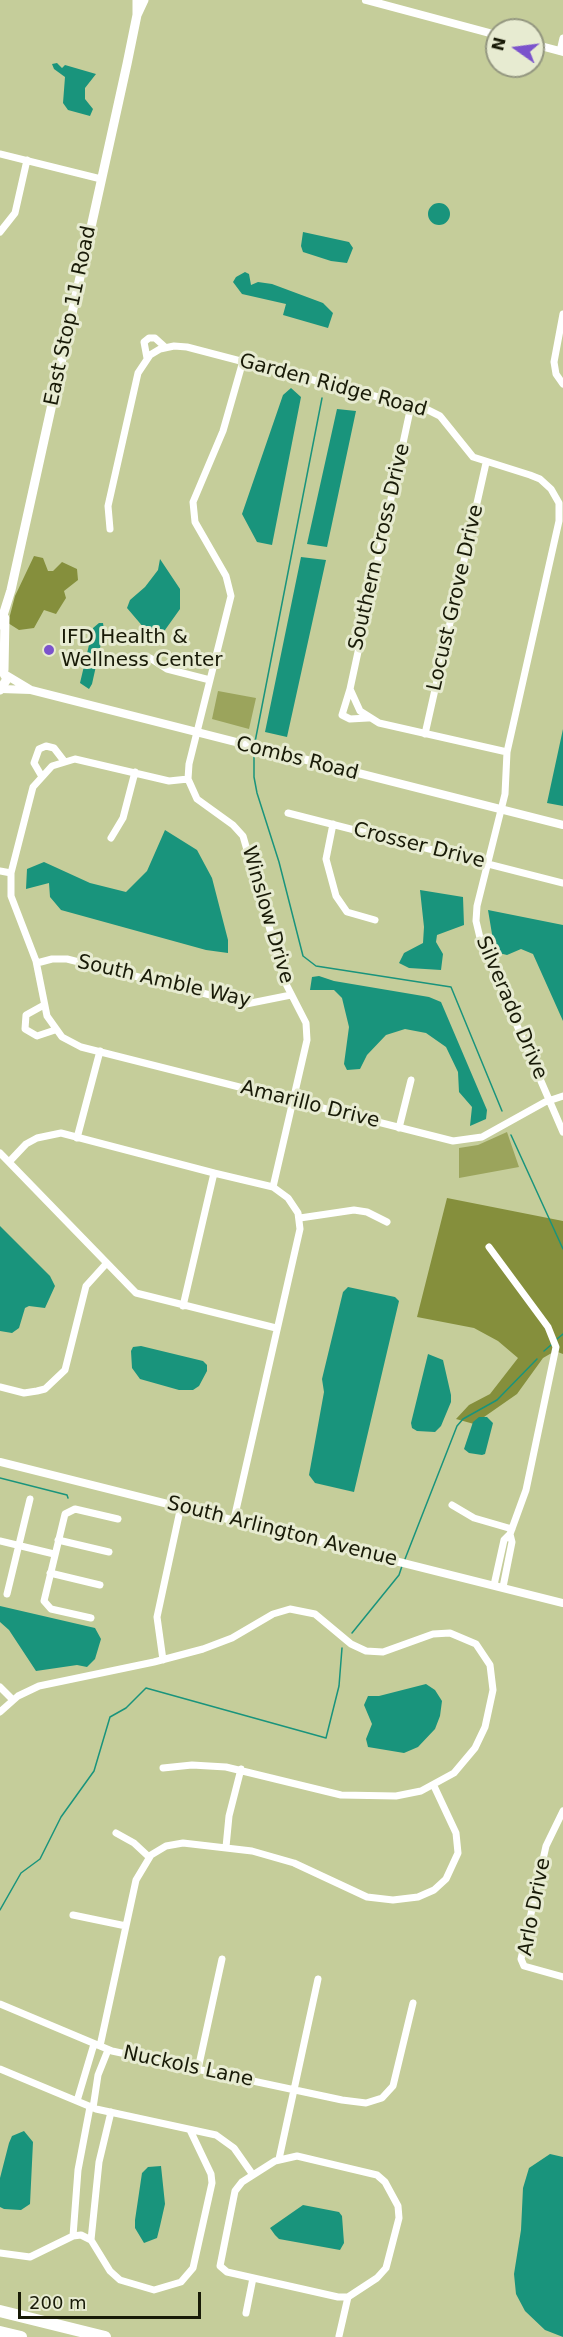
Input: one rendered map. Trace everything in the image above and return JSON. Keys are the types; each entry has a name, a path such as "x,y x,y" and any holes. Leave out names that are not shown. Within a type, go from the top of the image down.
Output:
{"highway":[{"path":"0,2311 105,2337"},
{"path":"0,2332 21,2337"}],"main road":[{"name":"East Stop 11 Road","path":"0,625 4,616 137,15 137,0"},
{"name":"East Stop 11 Road","path":"137,15 144,0"},
{"name":"East Stop 11 Road","path":"1,689 6,684 3,671 4,616"}],"street":[{"path":"366,0 485,32"},
{"path":"545,47 561,52 563,38"},
{"path":"0,154 101,179"},
{"path":"0,232 15,213 27,160"},
{"path":"563,314 554,363 556,374 563,384"},
{"path":"110,529 108,506 138,373 147,358 144,342 149,338 155,338 165,347"},
{"name":"Garden Ridge Road","path":"147,358 165,347 185,346 411,406 440,416 472,457 540,479 553,492"},
{"path":"44,1005 26,1015 25,1029 36,1036 55,1030 44,1005 37,963 12,901 11,873 31,791 41,775 49,768 64,761 85,759 169,781 188,779 189,764 231,592 226,576 196,524 193,502 223,431 243,361"},
{"name":"Southern Cross Drive","path":"368,718 350,719 342,715 350,689 411,406"},
{"name":"Locust Grove Drive","path":"425,734 486,463"},
{"name":"Silverado Drive","path":"553,492 559,503 560,521 507,752 502,811 477,906 478,935 563,1132"},
{"path":"150,657 167,669 210,680"},
{"name":"Combs Road","path":"3,671 31,690"},
{"name":"Combs Road","path":"1,689 31,690 563,825"},
{"path":"350,689 360,711 368,718 425,734 507,752"},
{"path":"41,775 34,759 43,747 56,748 64,761"},
{"path":"111,838 123,818 135,772"},
{"name":"Winslow Drive","path":"188,779 197,799 233,825 243,836 291,995 305,1018 308,1033 273,1187"},
{"name":"Crosser Drive","path":"288,813 563,883"},
{"path":"333,825 326,859 336,896 347,912 375,920"},
{"path":"0,871 11,873"},
{"name":"South Amble Way","path":"37,963 52,959 67,959 243,1004 262,1003 291,995"},
{"name":"Amarillo Drive","path":"55,1030 72,1044 448,1140 470,1141 486,1135 550,1100 563,1096"},
{"path":"77,1138 100,1051"},
{"path":"399,1128 411,1080"},
{"path":"9,1162 26,1144 37,1138 61,1133 273,1187 288,1198 300,1218 300,1229 234,1520"},
{"path":"0,1153 105,1264 136,1293 276,1328"},
{"path":"183,1306 214,1173"},
{"path":"300,1218 354,1209 367,1212 387,1222"},
{"path":"489,1247 553,1337 556,1346 526,1490 511,1532 504,1540 498,1586"},
{"path":"0,1387 24,1393 37,1392 45,1389 65,1370 86,1286 105,1264"},
{"name":"South Arlington Avenue","path":"0,1462 563,1603"},
{"path":"7,1594 30,1499"},
{"path":"452,1505 465,1514 511,1532"},
{"path":"163,1660 157,1617 181,1506"},
{"path":"91,1618 51,1609 44,1601 54,1554 65,1514 69,1509 118,1519"},
{"path":"58,1540 109,1552"},
{"path":"0,1541 54,1554"},
{"path":"50,1573 100,1585"},
{"path":"0,1712 13,1700 44,1684 163,1660 232,1638 273,1614 290,1609 315,1614 351,1644 369,1652 388,1650 433,1634 450,1633 476,1644 488,1659 493,1676 493,1690 485,1727 476,1748 458,1770 434,1786 400,1796 341,1795 241,1769 201,1765 163,1768"},
{"path":"0,1687 13,1700"},
{"path":"226,1848 229,1816 241,1769"},
{"path":"77,2101 97,2045 137,1876 149,1857 160,1849 177,1844 226,1848 283,1858 367,1897 393,1900 418,1897 434,1890 447,1879 458,1853 456,1833 434,1786"},
{"name":"Arlo Drive","path":"563,1810 546,1846 521,1959 524,1966 563,1977"},
{"path":"116,1833 134,1843 149,1857"},
{"path":"73,1915 126,1926"},
{"path":"198,2069 222,1959"},
{"path":"279,2159 318,1979"},
{"name":"Nuckols Lane","path":"0,2004 108,2050 356,2103 382,2098 396,2079 413,2003"},
{"path":"73,2236 78,2170 98,2075 108,2050"},
{"path":"0,2069 91,2107 216,2135 228,2142 253,2175"},
{"path":"91,2240 99,2162 111,2112"},
{"path":"0,2253 30,2257 73,2236 81,2235 91,2240 113,2275 121,2280 157,2290 178,2283 187,2277 193,2268 212,2183 211,2174 190,2130"},
{"path":"297,2156 379,2176 399,2207 392,2246 381,2274 348,2296 338,2298 227,2272 221,2268 219,2259 234,2194 239,2185 253,2175 279,2159 297,2156"},
{"path":"246,2313 253,2278"},
{"path":"339,2336 348,2296"}],"green space":[{"path":"34,556 43,558 48,571 53,571 62,562 77,569 78,580 64,591 66,598 56,614 44,610 34,628 19,630 8,623 15,596"},
{"path":"218,691 256,698 249,729 212,719"},
{"path":"507,1132 519,1167 459,1178 459,1148 478,1145"},
{"path":"447,1198 563,1221 563,1354 555,1351 543,1358 517,1394 474,1424 456,1419 469,1405 490,1394 518,1358 498,1341 474,1328 417,1317"}],"water":[{"path":"57,63 62,68 65,65 96,74 85,88 85,99 93,109 90,116 68,110 63,103 65,77 54,69 52,64"},
{"path":"439,203 447,206 450,214 447,222 439,225 431,222 428,214 431,206"},
{"path":"303,232 349,242 353,248 347,263 331,261 303,252 301,246"},
{"path":"245,272 249,274 251,285 258,282 272,284 323,303 333,313 328,328 283,315 286,304 242,294 233,282 236,277"},
{"path":"291,388 301,397 272,545 257,542 242,514 283,395"},
{"path":"337,409 356,411 327,547 307,544"},
{"path":"301,557 326,560 287,737 265,732"},
{"path":"160,559 180,589 180,609 160,637 150,635 127,608 130,600 145,587 158,570"},
{"path":"103,623 104,630 89,689 80,683 93,628"},
{"path":"563,729 563,806 547,803"},
{"path":"165,830 197,850 212,878 228,940 228,953 206,950 61,910 50,897 49,883 26,889 27,869 44,862 90,883 126,892 147,871"},
{"path":"420,890 463,897 464,925 437,935 436,942 443,954 441,970 409,968 399,963 404,953 423,943 424,927"},
{"path":"488,910 563,925 563,1021 533,954 521,949 507,955 495,952"},
{"path":"319,976 334,981 429,997 441,1002 487,1110 486,1119 470,1126 472,1107 459,1092 458,1072 446,1047 426,1033 405,1029 386,1035 367,1055 360,1069 347,1070 344,1064 349,1027 342,998 334,990 310,990 312,977"},
{"path":"0,1226 50,1276 55,1286 45,1308 29,1306 25,1308 19,1328 12,1333 0,1331"},
{"path":"348,1287 395,1297 399,1301 354,1492 315,1483 309,1475 324,1392 322,1379 343,1292"},
{"path":"141,1346 203,1361 207,1365 207,1371 199,1386 193,1390 179,1390 140,1379 132,1368 131,1351 133,1347"},
{"path":"428,1354 443,1360 451,1395 451,1402 441,1426 435,1432 417,1431 412,1428 411,1423"},
{"path":"479,1417 487,1417 493,1423 485,1454 482,1455 469,1453 464,1449 473,1422"},
{"path":"0,1606 95,1628 101,1639 95,1659 87,1667 77,1665 36,1671 9,1630 0,1622"},
{"path":"426,1684 435,1690 442,1701 435,1729 418,1747 404,1753 368,1747 366,1739 372,1724 364,1705 368,1696 379,1696"},
{"path":"24,2131 33,2142 30,2204 21,2210 4,2209 0,2207 0,2178 12,2136"},
{"path":"550,2154 563,2157 563,2337 545,2330 525,2311 516,2294 514,2274 521,2230 523,2188 529,2168"},
{"path":"161,2166 165,2204 157,2238 144,2243 135,2228 142,2173 148,2167"},
{"path":"303,2205 339,2212 342,2216 344,2243 340,2250 279,2239 275,2235 270,2228"}],"waterway":[{"path":"255,742 322,398"},
{"path":"254,749 254,777 257,793 279,862 303,956 316,966 451,987 502,1111"},
{"path":"511,1135 563,1249"},
{"path":"557,1339 563,1334"},
{"path":"544,1351 551,1345"},
{"path":"405,1559 457,1426 463,1419 497,1400 537,1359"},
{"path":"0,1478 67,1495 68,1498"},
{"path":"352,1633 399,1575 402,1566"},
{"path":"0,1910 21,1873 40,1859 61,1817 94,1771 110,1717 126,1708 146,1688 326,1738 339,1686 342,1648"}],"place":[{"name":"IFD Health & Wellness Center","path":"49,650"}]}
